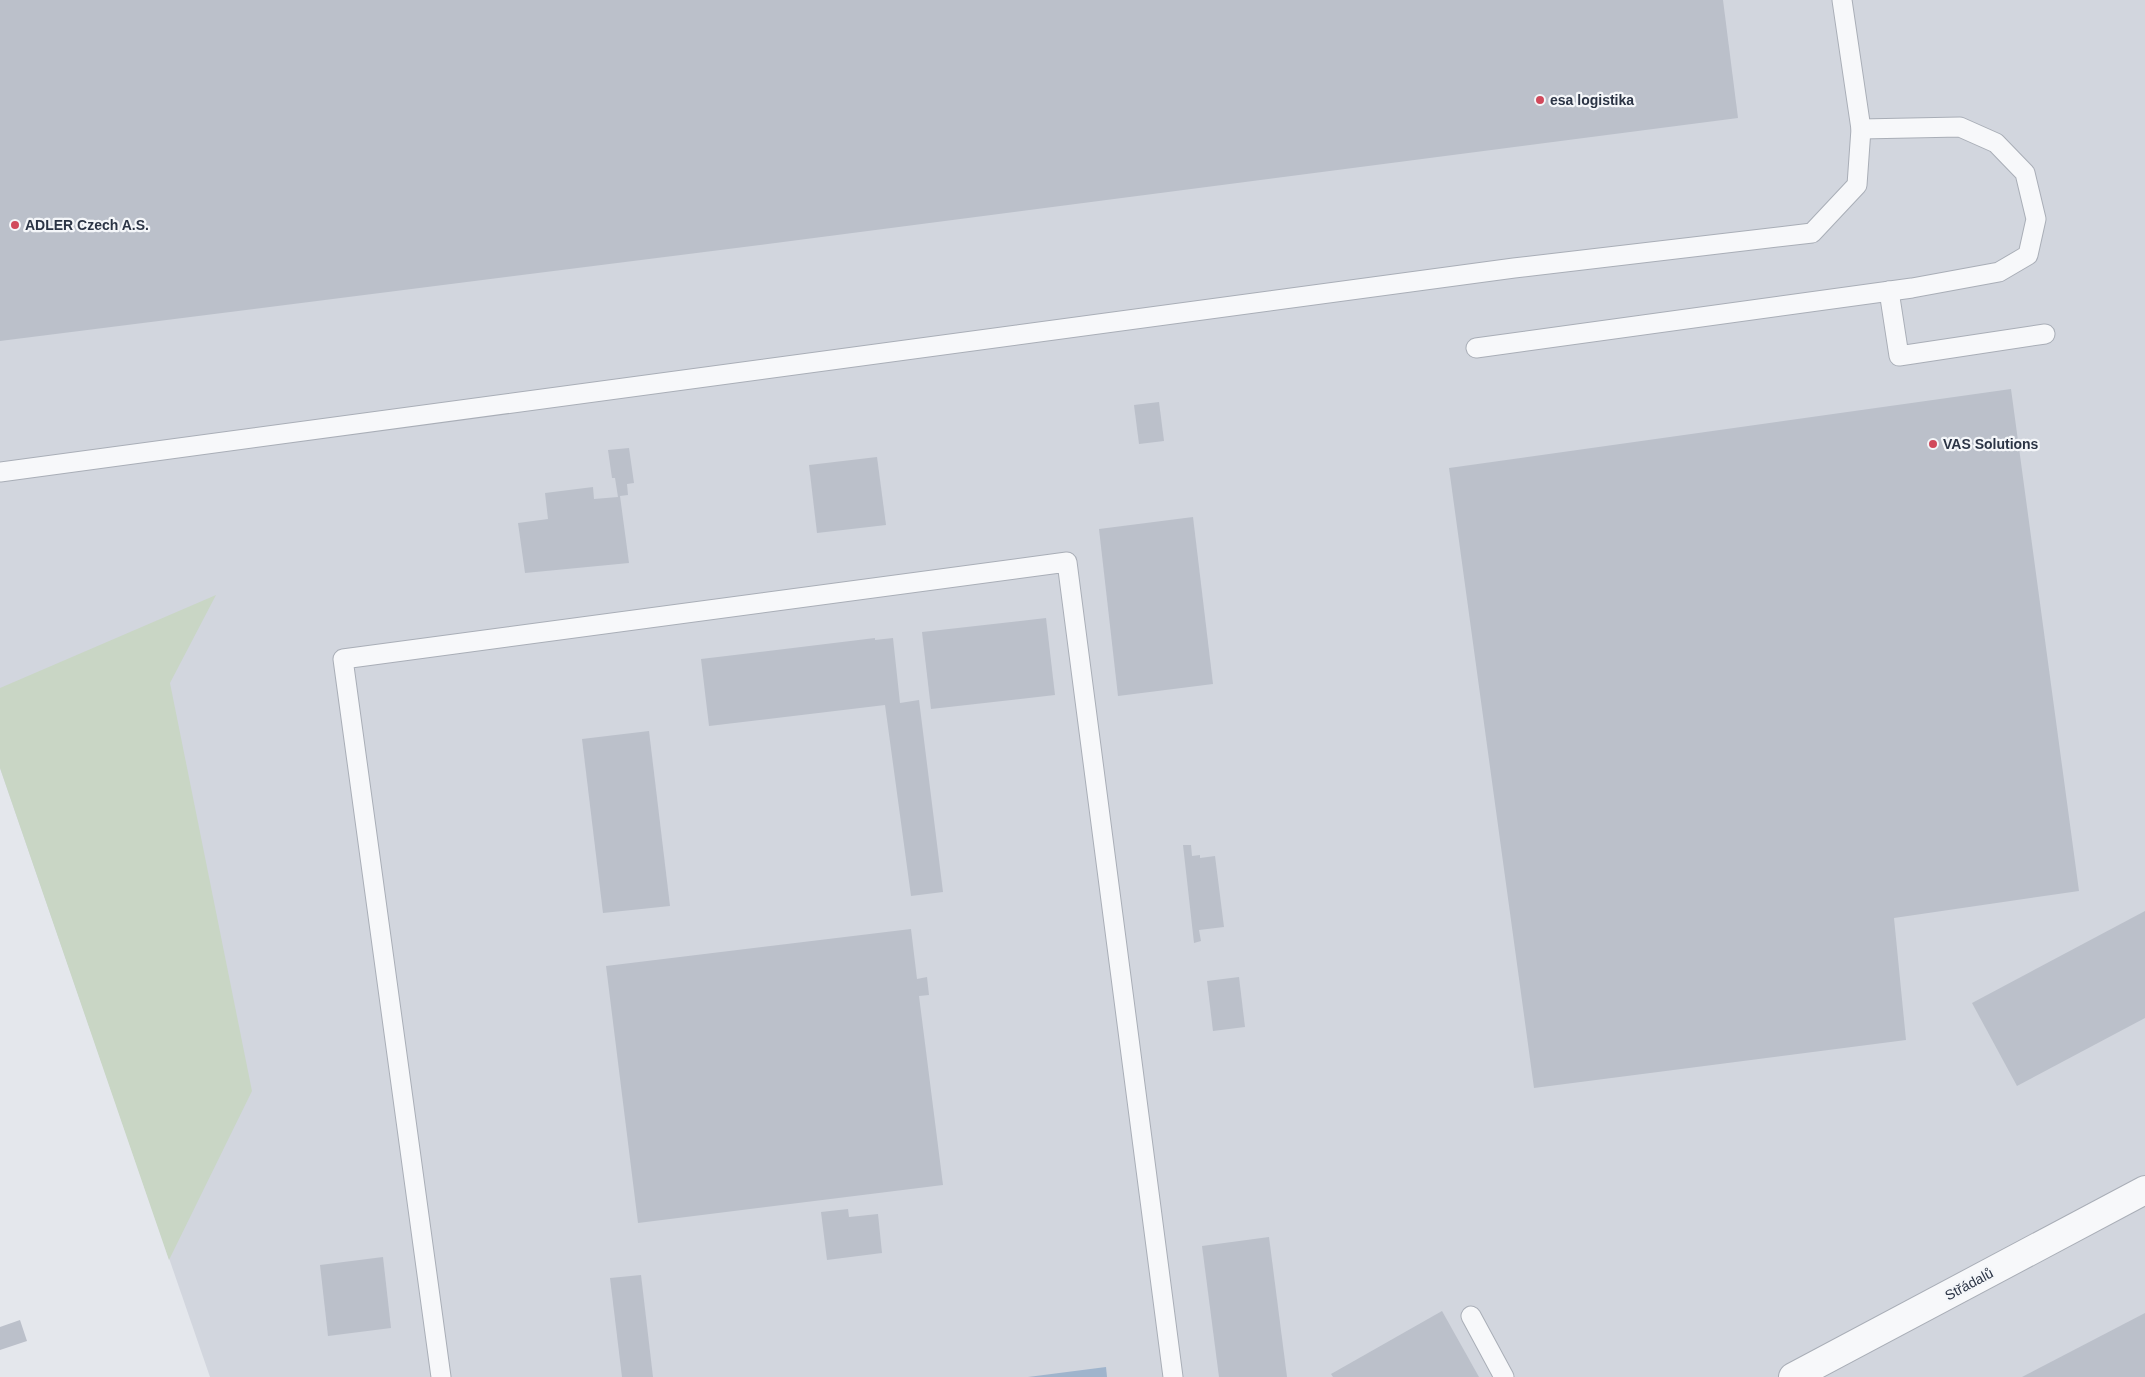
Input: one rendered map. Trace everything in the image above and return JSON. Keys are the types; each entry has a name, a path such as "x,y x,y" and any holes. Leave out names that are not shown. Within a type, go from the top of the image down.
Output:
{"street":[{"name":"Střádalů","path":"1793,1377 2145,1190"}],"lane":[{"path":"0,472 1514,268 1812,233 1857,185 1861,129 1842,0"},
{"path":"1476,348 1889,291 1999,272 2028,255 2036,219 2025,173 1996,143 1960,127 1861,129"},
{"path":"1889,291 1899,356 2045,334"},
{"path":"441,1377 343,659 1067,562 1173,1377"},
{"path":"1471,1316 1504,1377"}],"shaded area":[{"path":"0,0 2145,0 2145,1377 210,1377 0,768"}],"green space":[{"path":"216,595 170,683 252,1091 169,1260 0,768 0,688"}],"water":[{"path":"1106,1367 1107,1377 1028,1377"}],"building":[{"path":"0,0 1723,0 1738,118 0,341"},
{"path":"2011,389 2079,891 1894,918 1906,1040 1534,1088 1449,468"},
{"path":"1159,402 1164,441 1139,444 1134,405"},
{"path":"629,448 634,483 627,484 628,495 620,496 629,563 525,573 518,523 548,519 545,493 593,487 594,499 618,497 615,478 612,478 608,450"},
{"path":"877,457 886,525 817,533 809,465"},
{"path":"1193,517 1213,684 1118,696 1099,529"},
{"path":"1046,618 1055,695 931,709 922,632"},
{"path":"875,638 875,640 893,638 900,703 919,700 943,892 911,896 885,705 709,726 701,659"},
{"path":"649,731 670,906 603,913 582,739"},
{"path":"1183,845 1191,845 1192,856 1200,855 1200,858 1215,856 1224,927 1199,930 1201,941 1194,943"},
{"path":"2145,911 2145,1018 2017,1086 1972,1003"},
{"path":"911,929 917,979 927,977 929,995 919,996 943,1185 638,1223 606,966"},
{"path":"1239,977 1245,1027 1213,1031 1207,981"},
{"path":"848,1209 849,1217 878,1214 882,1253 827,1260 821,1212"},
{"path":"1269,1237 1287,1377 1219,1377 1202,1246"},
{"path":"383,1257 391,1328 328,1336 320,1265"},
{"path":"641,1275 653,1377 622,1377 610,1278"},
{"path":"1442,1311 1479,1377 1333,1377 1331,1374"},
{"path":"2145,1313 2145,1377 2022,1377"},
{"path":"20,1320 27,1341 0,1350 0,1327"}],"place":[{"name":"esa logistika","path":"1540,100"},
{"name":"ADLER Czech A.S.","path":"15,225"},
{"name":"VAS Solutions","path":"1933,444"}]}
